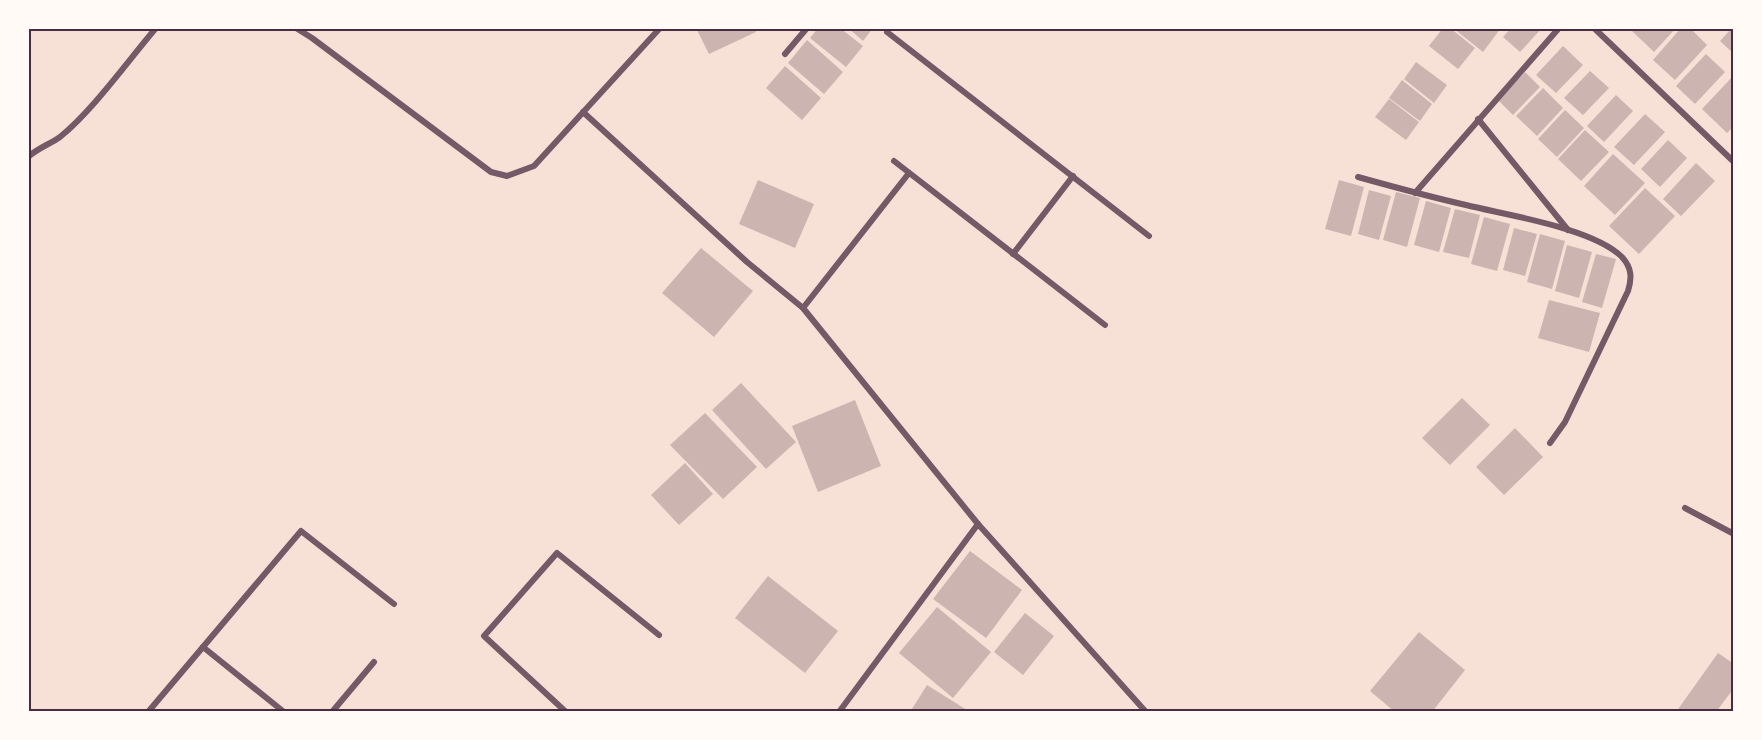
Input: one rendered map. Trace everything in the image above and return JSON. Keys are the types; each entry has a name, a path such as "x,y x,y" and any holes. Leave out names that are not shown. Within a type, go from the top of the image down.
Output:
{"street":[{"path":"28,157 59,137 87,110 156,28"},
{"path":"296,28 412,111 472,160 491,172 507,176 534,166 660,28"},
{"path":"785,54 807,28"},
{"path":"1415,194 1559,28"},
{"path":"1594,28 1734,162"},
{"path":"887,32 1149,236"},
{"path":"583,112 747,262 803,308 978,524 1146,711"},
{"path":"1478,120 1568,230"},
{"path":"894,161 1105,325"},
{"path":"803,308 909,173"},
{"path":"1013,254 1073,176"},
{"path":"1358,177 1415,194 1568,230 1603,244 1621,256 1629,266 1632,278 1614,324 1565,422 1550,443"},
{"path":"1685,508 1734,534"},
{"path":"838,711 978,524"},
{"path":"148,711 301,531 394,604"},
{"path":"566,711 484,636 557,553 659,635"},
{"path":"203,647 284,711"},
{"path":"332,711 374,662"}],"building":[{"path":"696,28 755,28 756,32 709,54"},
{"path":"818,28 840,28 863,46 846,67 810,38"},
{"path":"848,28 873,28 863,41"},
{"path":"1443,28 1450,28 1475,48 1458,69 1429,46"},
{"path":"1453,28 1501,28 1483,52"},
{"path":"1511,28 1542,28 1520,52 1503,37"},
{"path":"1634,28 1676,28 1654,52 1632,31"},
{"path":"1681,28 1690,28 1707,45 1675,80 1653,60"},
{"path":"1734,28 1734,54 1720,41"},
{"path":"807,40 843,72 824,94 788,63"},
{"path":"1563,46 1583,65 1556,93 1536,75"},
{"path":"1706,54 1725,72 1695,104 1676,86"},
{"path":"1416,62 1447,85 1434,103 1404,79"},
{"path":"785,66 821,98 802,120 766,88"},
{"path":"1590,71 1609,88 1583,115 1564,98"},
{"path":"1525,72 1540,87 1513,115 1498,100"},
{"path":"1734,75 1734,126 1727,133 1702,109"},
{"path":"1402,80 1432,104 1420,121 1389,98"},
{"path":"1543,88 1563,108 1537,136 1516,116"},
{"path":"1616,95 1633,111 1604,142 1587,126"},
{"path":"1389,99 1419,122 1406,140 1375,117"},
{"path":"1565,110 1584,128 1557,157 1538,139"},
{"path":"1645,114 1665,132 1634,165 1614,147"},
{"path":"1585,130 1609,152 1581,181 1558,159"},
{"path":"1668,140 1687,158 1660,187 1641,169"},
{"path":"1613,154 1645,183 1615,215 1584,186"},
{"path":"1696,163 1715,181 1681,216 1663,199"},
{"path":"758,180 814,204 795,248 739,224"},
{"path":"1339,180 1364,187 1351,236 1325,229"},
{"path":"1645,188 1675,216 1639,254 1609,226"},
{"path":"1369,190 1391,196 1379,240 1358,234"},
{"path":"1396,192 1420,198 1407,247 1383,240"},
{"path":"1426,201 1451,208 1439,252 1414,245"},
{"path":"1455,209 1480,215 1469,258 1443,252"},
{"path":"1484,217 1510,224 1497,271 1471,264"},
{"path":"1514,228 1537,234 1525,276 1503,270"},
{"path":"1540,234 1565,241 1552,289 1527,282"},
{"path":"1567,245 1592,252 1579,298 1555,291"},
{"path":"701,248 753,291 714,337 662,293"},
{"path":"1596,254 1616,259 1602,308 1582,302"},
{"path":"1549,300 1600,313 1589,352 1538,338"},
{"path":"741,383 796,442 766,469 712,410"},
{"path":"1462,398 1490,425 1450,465 1422,438"},
{"path":"855,400 881,466 818,492 792,426"},
{"path":"705,413 757,467 723,499 670,445"},
{"path":"1515,428 1543,457 1504,495 1476,467"},
{"path":"685,463 713,494 679,525 651,495"},
{"path":"970,551 1022,590 986,638 933,599"},
{"path":"768,576 838,631 805,673 735,618"},
{"path":"937,607 991,652 953,698 899,653"},
{"path":"1025,613 1054,636 1023,675 994,652"},
{"path":"1419,632 1465,670 1432,712 1395,712 1370,691"},
{"path":"1718,653 1734,664 1734,688 1716,712 1676,712"},
{"path":"927,685 970,712 910,712"}]}
